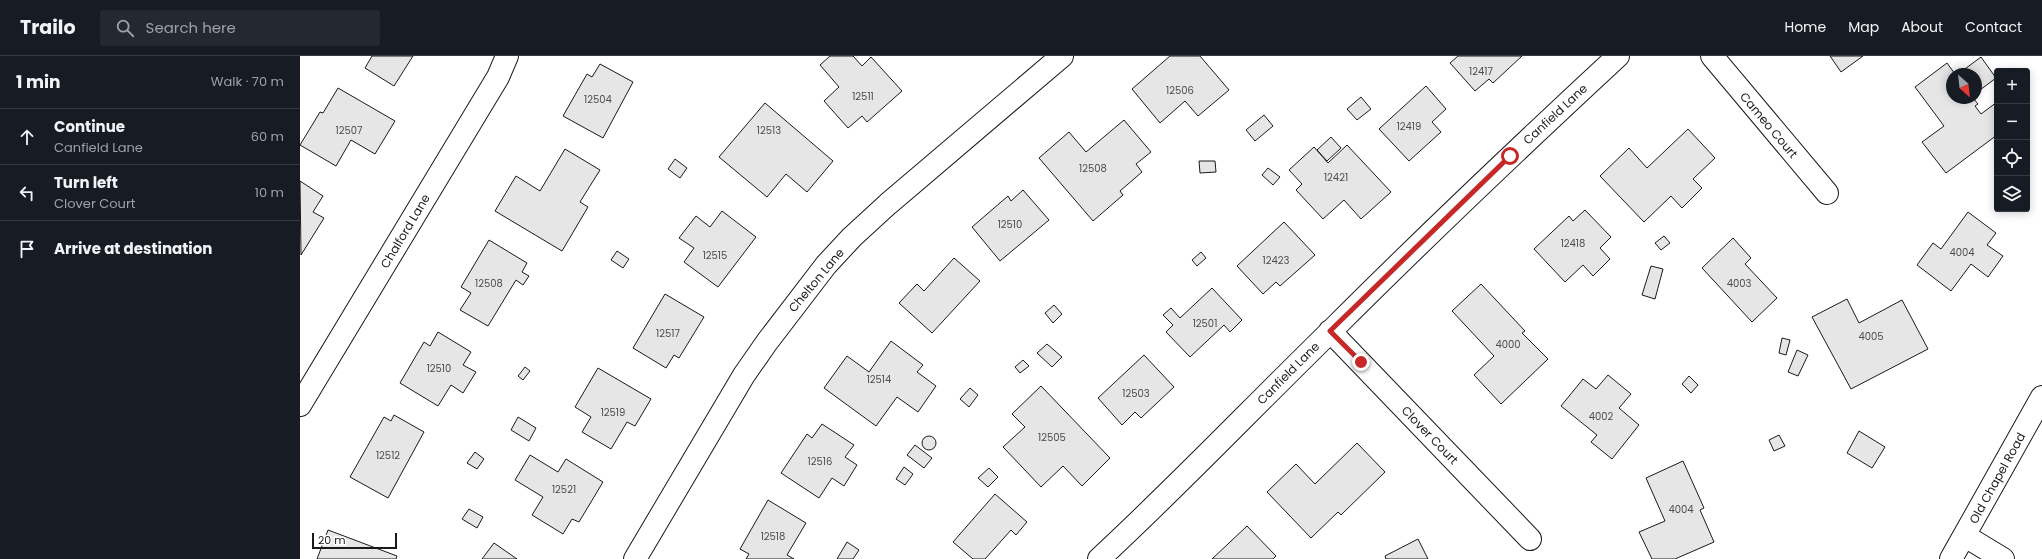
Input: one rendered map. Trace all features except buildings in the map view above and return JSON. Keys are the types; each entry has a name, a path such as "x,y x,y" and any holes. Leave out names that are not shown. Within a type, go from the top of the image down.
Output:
{"street":[{"name":"Chalford Lane","path":"300,405 498,77 507,56"},
{"name":"Chelton Lane","path":"635,559 744,375 767,342 826,265 852,237 888,204 1062,56"},
{"name":"Canfield Lane","path":"1099,559 1521,145 1618,56"},
{"name":"Cameo Court","path":"1712,56 1827,193"},
{"name":"Clover Court","path":"1330,331 1530,539"},
{"name":"Old Chapel Road","path":"1951,559 2042,397"},
{"path":"1965,536 2003,559"}],"route":[{"path":"1361,362 1330,331 1510,156"}]}
